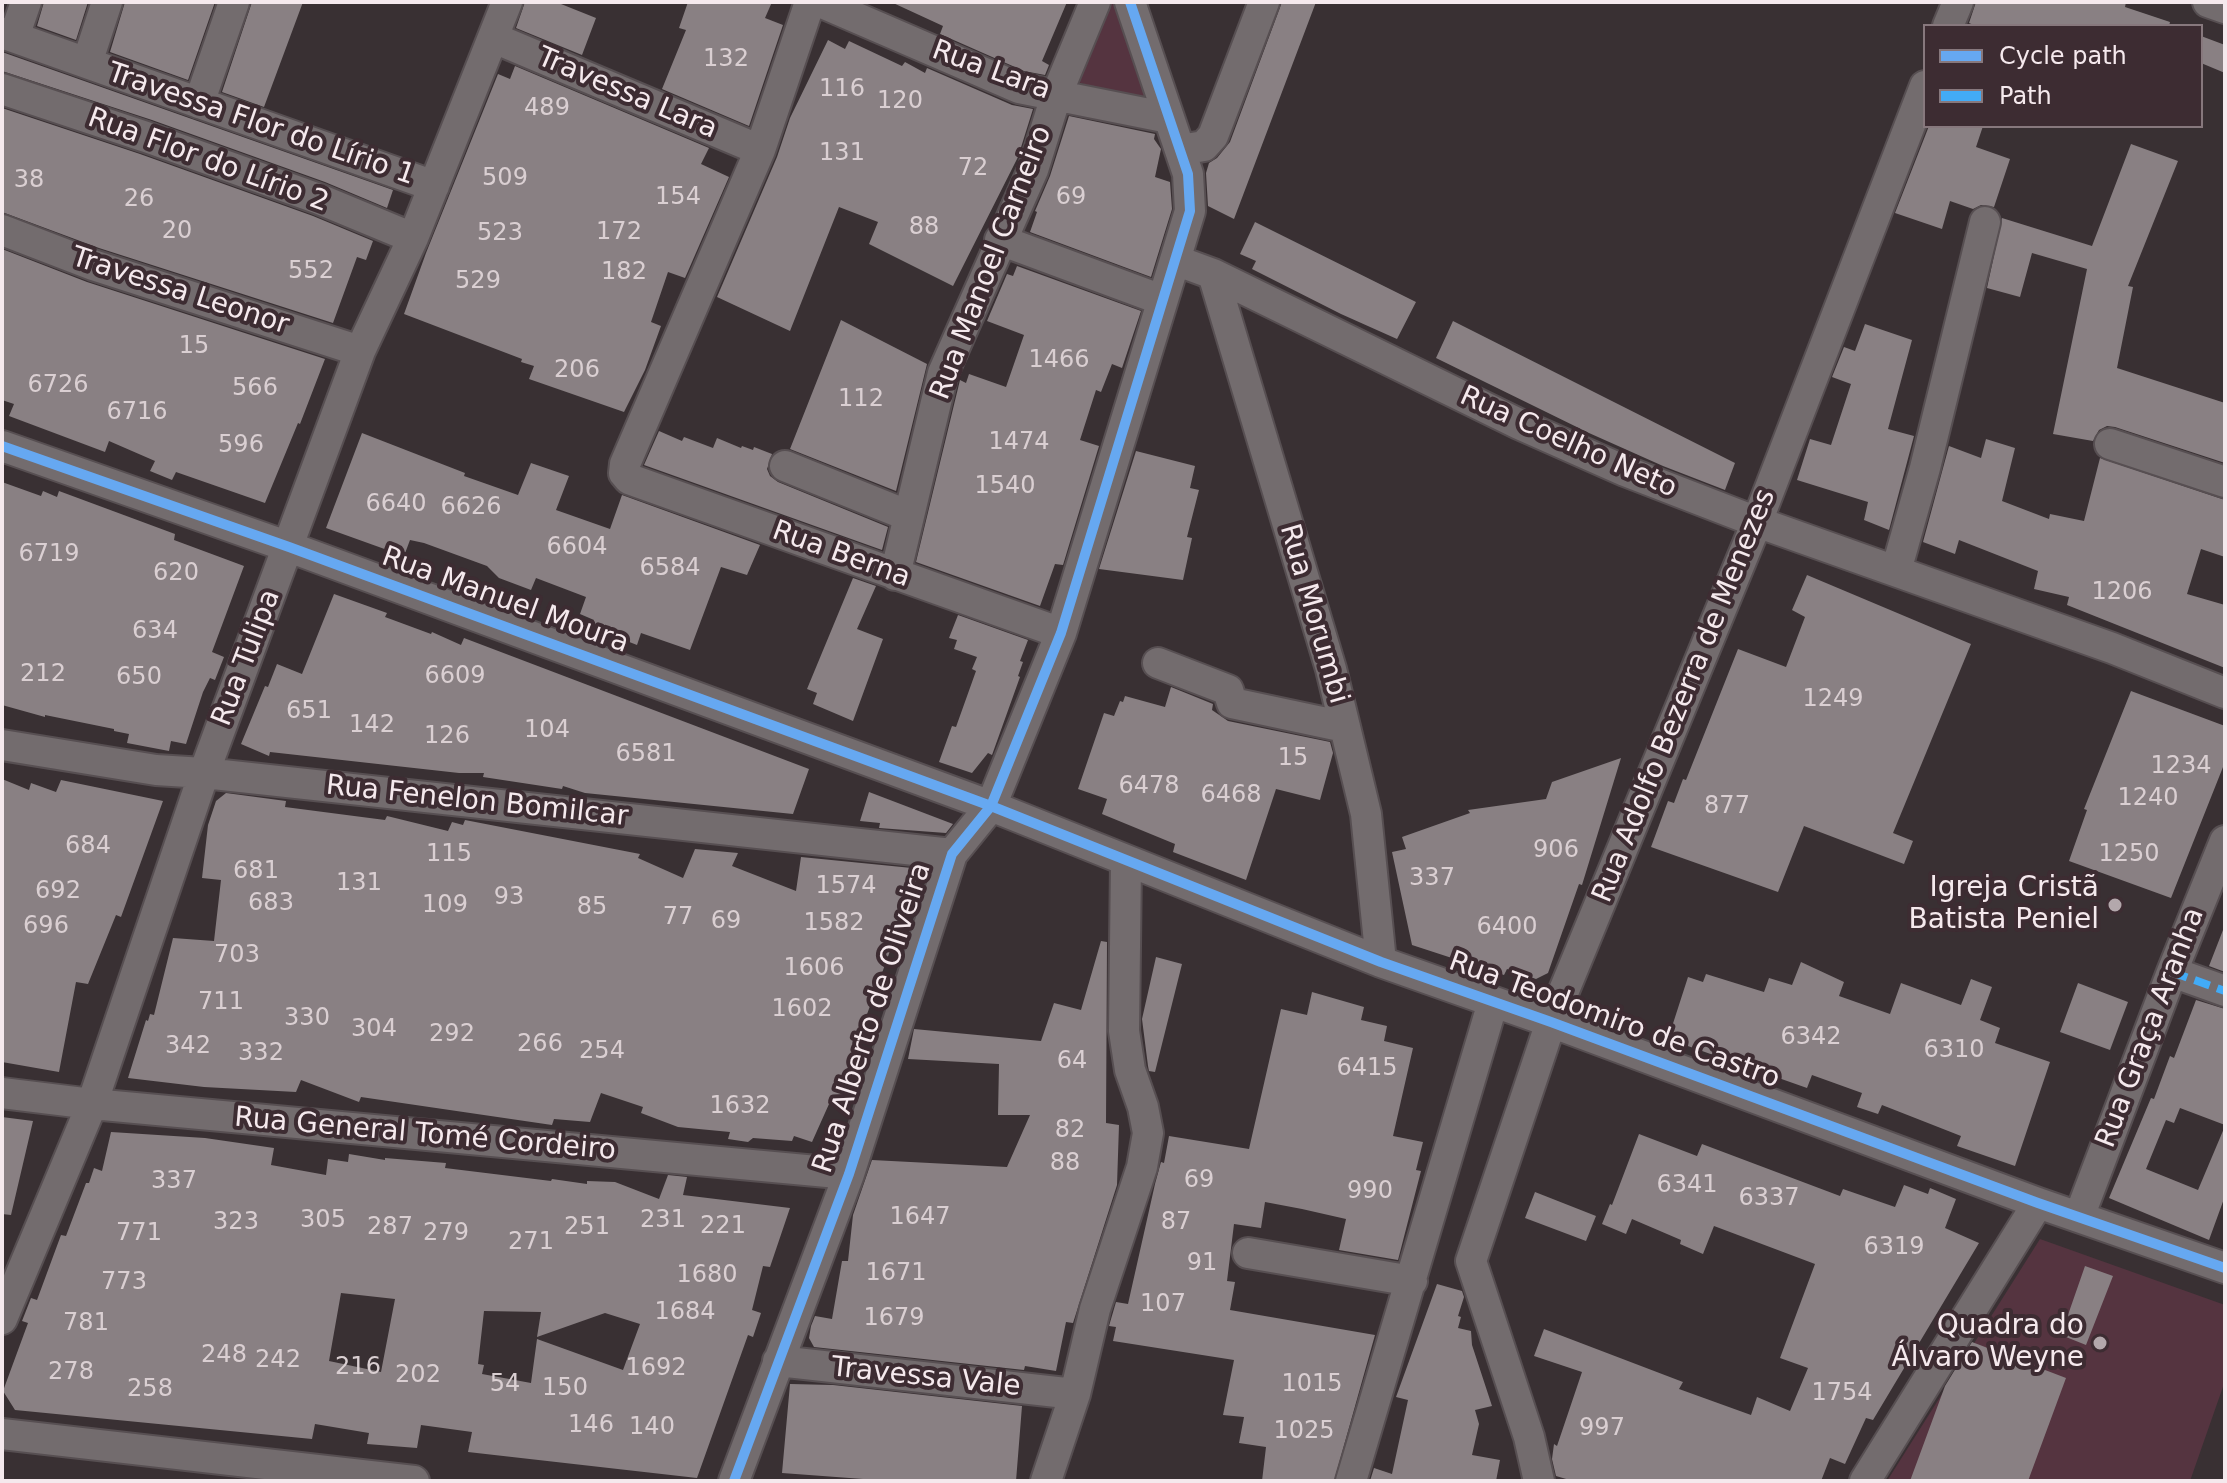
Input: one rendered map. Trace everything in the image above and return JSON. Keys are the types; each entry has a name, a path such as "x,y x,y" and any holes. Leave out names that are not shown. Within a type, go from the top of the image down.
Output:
{"street":[{"path":"8,35 26,2"},
{"name":"Travessa Flor do Lírio 1","path":"87,63 107,2"},
{"path":"199,103 234,2"},
{"name":"Rua Tulipa","path":"2,1319 92,1104 204,773 360,351 413,238 507,2"},
{"path":"760,150 810,2"},
{"name":"Rua Lara","path":"820,2 1019,88 1169,118"},
{"name":"Rua Manoel Carneiro","path":"895,575 943,373 1033,170 1056,96 1095,2"},
{"path":"1130,2 1188,174 1190,211 1175,260"},
{"path":"1180,150 1204,146 1213,136 1264,2"},
{"path":"1949,24 1958,2"},
{"path":"2208,2 2225,8"},
{"name":"Travessa Flor do Lírio 1","path":"8,35 434,186"},
{"name":"Travessa Lara","path":"494,38 760,150"},
{"name":"Rua Flor do Lírio 2","path":"2,89 290,188 413,238"},
{"name":"Rua Adolfo Bezerra de Menezes","path":"1471,1261 1551,1022 1757,522 1923,91"},
{"name":"Rua Berna","path":"760,150 625,464 624,473 629,479 1061,633"},
{"path":"1896,571 1929,453 1985,222"},
{"name":"Travessa Leonor","path":"2,230 93,265 360,351"},
{"path":"1000,240 1162,300"},
{"name":"Rua Coelho Neto","path":"1175,260 1213,274 1519,424 1625,471 1757,522 2112,648 2225,693"},
{"name":"Rua Alberto de Oliveira","path":"734,1481 849,1174 952,854 991,806 1061,633 1175,260"},
{"name":"Rua Morumbi","path":"1213,274 1331,669 1366,814 1381,962"},
{"path":"2110,444 2225,482"},
{"name":"Rua Manuel Moura","path":"2,446 289,547 991,806"},
{"path":"785,466 909,516"},
{"path":"1158,663 1228,690 1232,703 1345,727"},
{"name":"Rua Fenelon Bomilcar","path":"2,745 156,770 952,854"},
{"name":"Rua Teodomiro de Castro","path":"991,806 1381,962 2038,1203 2225,1268"},
{"name":"Rua Graça Aranha","path":"2079,1217 2225,841"},
{"path":"1046,1481 1075,1394 1095,1309 1142,1167 1148,1133 1130,1070 1124,1031 1126,862"},
{"path":"2172,972 2225,991"},
{"path":"1351,1481 1493,1002"},
{"name":"Rua General Tomé Cordeiro","path":"2,1093 849,1174"},
{"path":"1865,1481 2038,1203"},
{"path":"1422,1248 1471,1261 1529,1437 1539,1481"},
{"path":"1248,1253 1412,1281"},
{"name":"Travessa Vale","path":"778,1361 1075,1394"},
{"path":"2,1434 414,1481"},
{"path":"1520,1481 1529,1437"}],"shaded area":[{"path":"1102,2 1116,2 1148,99 1141,103 1075,81"},
{"name":"Quadra do Álvaro Weyne","path":"2040,1239 2225,1305 2225,1381 2190,1481 1887,1481"}],"building":[{"path":"44,2 88,2 76,40 37,26"},
{"path":"125,2 215,2 188,80 110,52"},
{"path":"252,2 303,2 264,107 222,92"},
{"path":"525,2 556,2 596,18 582,55 516,28"},
{"path":"688,2 772,2 765,18 783,25 749,126 662,89 686,30 679,28"},
{"path":"891,2 1067,2 1042,61 1049,65 1045,75 1024,71 940,34 943,26"},
{"path":"1282,2 1316,2 1234,219 1208,206 1206,173 1209,163 1230,142"},
{"path":"1976,2 2126,2 2125,7 2170,22 2170,24 1969,23"},
{"path":"2203,37 2225,45 2225,73 2203,64"},
{"path":"828,40 845,49 849,41 902,66 905,62 925,73 927,68 1012,105 1033,109 1018,157 953,286 869,244 878,222 839,207 790,331 717,297 777,157 790,118"},
{"path":"2,52 393,190 387,208 325,182 152,120 2,71"},
{"path":"515,66 709,148 701,164 729,177 685,278 668,272 651,322 661,326 645,370 624,412 529,379 534,366 521,362 522,359 404,314 498,74 510,79"},
{"path":"2,108 313,216 373,241 366,260 357,257 333,323 99,248 2,212"},
{"path":"1069,116 1155,134 1154,139 1161,149 1155,177 1170,182 1172,209 1151,277 1030,232"},
{"path":"1928,128 1982,128 1976,147 2010,159 1994,207 1981,205 1973,209 1950,201 1942,229 1895,213"},
{"path":"2131,144 2178,161 2128,286 2133,287 2117,368 2225,403 2225,463 2115,427 2107,426 2099,430 2093,441 2053,434 2087,269 2032,253 2020,297 1987,288 2002,218 2092,246"},
{"path":"1255,222 1416,302 1397,339 1252,269 1256,261 1240,254"},
{"path":"2,249 87,282 325,359 265,503 176,472 172,480 150,471 155,461 109,441 105,452 9,416 14,404 2,400"},
{"path":"1017,266 1141,311 1122,368 1112,364 1101,392 1096,390 1080,440 1099,446 1063,565 1055,564 1040,606 916,562 960,380 966,383 969,374 1006,387 1024,335 987,321 1007,274 1013,276"},
{"path":"841,320 927,364 896,491 790,449"},
{"path":"1453,321 1735,463 1725,490 1589,433 1436,358"},
{"path":"1865,324 1912,340 1888,429 1914,436 1889,530 1864,520 1868,502 1797,480 1810,439 1831,445 1851,384 1832,377 1844,347 1855,351"},
{"path":"659,431 682,441 684,437 713,448 717,438 741,448 753,450 754,447 772,454 767,469 778,482 888,527 882,550 644,465"},
{"path":"362,433 518,495 531,463 569,476 556,510 610,529 622,495 760,545 747,575 721,567 690,650 641,633 637,645 591,627 594,620 580,614 586,597 536,578 531,590 499,578 487,566 424,543 410,540 404,556 326,528"},
{"path":"1986,439 2015,448 2002,501 2049,519 2050,514 2084,521 2100,458 2225,500 2225,557 2201,549 2187,594 2225,605 2225,668 2067,605 2069,597 2034,589 2038,571 1959,540 1955,554 1923,542 1949,446 1981,458"},
{"path":"1136,451 1195,466 1190,488 1199,490 1187,537 1192,538 1183,580 1099,569"},
{"path":"2,482 41,496 43,491 57,497 59,491 175,534 174,540 244,566 212,652 224,657 215,680 210,678 203,692 186,744 171,741 169,751 127,743 129,734 114,729 45,717 2,705"},
{"path":"1807,575 1971,644 1893,833 1913,841 1904,864 1804,826 1778,892 1651,847 1668,801 1674,803 1683,779 1686,780 1738,649 1786,667 1805,617 1792,610"},
{"path":"853,578 876,586 857,629 883,639 853,721 813,704 817,693 807,689"},
{"path":"334,594 387,613 385,617 431,634 461,645 464,638 809,769 793,814 585,793 563,786 562,789 483,777 484,773 459,773 270,752 269,756 241,744 277,664 302,674"},
{"path":"958,615 1028,640 1020,661 1023,662 1020,677 992,755 988,753 972,773 939,762 952,726 956,727 976,671 972,669 977,657 954,649 957,640 949,638"},
{"path":"1171,687 1213,704 1212,710 1228,721 1330,742 1333,753 1320,800 1276,789 1246,880 1173,852 1175,844 1102,814 1107,799 1078,789 1104,713 1114,716 1125,696 1165,707"},
{"path":"2131,691 2225,726 2225,762 2171,898 2069,861 2087,810 2084,809"},
{"path":"1621,758 1582,885 1579,884 1548,973 1536,979 1507,969 1504,975 1412,945 1392,852 1406,849 1402,837 1470,813 1468,810 1546,799 1552,782"},
{"path":"2,779 29,790 31,783 56,792 61,780 163,801 121,917 116,915 88,984 76,982 59,1072 2,1062"},
{"path":"869,792 953,824 946,833 879,828 880,823 860,821"},
{"path":"226,793 286,801 285,807 385,820 387,816 448,831 452,822 463,825 465,820 640,854 638,858 683,878 695,849 738,853 732,866 796,891 801,857 912,868 918,874 850,1061 855,1063 842,1097 837,1095 833,1105 829,1104 812,1142 794,1136 792,1141 728,1139 730,1132 678,1127 641,1113 643,1107 601,1093 590,1122 554,1119 552,1125 361,1097 359,1102 301,1080 296,1092 204,1087 128,1078 146,1020 150,1014 154,1015 173,938 214,941 221,880 202,878 208,825 216,801"},
{"path":"2225,931 2225,972 2209,966"},
{"path":"1101,941 1107,942 1106,1123 1119,1125 1117,1185 1073,1323 1066,1322 1056,1371 814,1347 809,1338 811,1326 815,1316 832,1319 842,1261 848,1261 853,1215 872,1160 1007,1167 1030,1115 998,1115 999,1064 908,1059 914,1029 1041,1041 1054,1003 1081,1010"},
{"path":"1156,957 1182,964 1155,1072 1149,1071 1142,1019"},
{"path":"1801,962 1844,982 1839,996 1890,1014 1901,983 1961,1005 1971,979 1992,987 1980,1020 2000,1028 1995,1043 2050,1062 2015,1166 1957,1146 1961,1136 1882,1105 1878,1114 1857,1107 1862,1093 1812,1075 1807,1088 1668,1039 1688,977 1703,982 1706,974 1764,992 1769,978 1792,985"},
{"path":"2078,983 2128,1002 2110,1050 2060,1032"},
{"path":"1312,992 1364,1007 1361,1020 1387,1026 1384,1041 1413,1048 1393,1136 1423,1142 1416,1170 1421,1171 1398,1260 1339,1250 1346,1219 1302,1209 1265,1202 1261,1228 1234,1224 1227,1281 1235,1282 1230,1310 1375,1335 1334,1481 1262,1481 1266,1447 1239,1443 1244,1417 1223,1415 1234,1360 1113,1341 1116,1327 1109,1326 1116,1302 1128,1304 1169,1136 1249,1149 1281,1009 1307,1015"},
{"path":"2196,1000 2225,1009 2225,1125 2180,1108 2174,1123 2166,1120 2146,1169 2198,1190 2225,1126 2225,1196 2209,1240 2109,1198 2170,1056 2174,1058"},
{"path":"2,1117 33,1121 11,1215 2,1214"},
{"path":"111,1132 205,1138 274,1148 271,1165 326,1175 328,1159 348,1162 349,1154 385,1160 446,1163 445,1168 551,1181 587,1184 587,1181 615,1182 659,1199 668,1175 687,1177 683,1195 790,1208 770,1267 763,1266 752,1310 761,1313 753,1337 748,1335 697,1478 468,1452 472,1432 421,1425 417,1448 367,1444 369,1433 315,1424 312,1439 15,1410 3,1391 28,1323 22,1321 31,1298 37,1300 61,1235 66,1236 94,1168 102,1171","holes":["341,1293 395,1299 381,1372 329,1361","484,1311 541,1312 537,1337 605,1313 640,1324 623,1370 537,1339 531,1383 482,1374 484,1365 478,1364"]},
{"path":"1639,1134 1697,1156 1702,1144 1840,1196 1843,1189 1895,1207 1904,1185 1928,1194 1930,1188 1956,1199 1945,1228 1979,1243 1873,1420 1866,1418 1845,1464 1830,1458 1821,1481 1573,1481 1556,1476 1552,1459 1554,1444 1557,1446 1582,1372 1534,1356 1544,1329 1683,1382 1679,1389 1751,1415 1757,1397 1790,1411 1808,1368 1780,1358 1815,1264 1714,1226 1703,1254 1680,1244 1681,1240 1632,1219 1626,1234 1602,1224"},
{"path":"1535,1192 1596,1216 1586,1241 1525,1218"},
{"path":"2085,1266 2113,1276 2086,1345 2061,1335"},
{"path":"1437,1284 1462,1291 1464,1297 1458,1328 1471,1331 1472,1345 1492,1406 1475,1410 1479,1424 1472,1455 1500,1460 1496,1481 1370,1481 1374,1468 1392,1474 1408,1400 1396,1397"},
{"path":"1972,1342 2066,1378 2028,1481 1910,1481 1945,1386"},
{"path":"790,1384 833,1385 1022,1406 1016,1481 890,1481 782,1473"}],"marked path":[{"path":"2172,972 2225,991"}],"cycle path":[{"path":"734,1481 849,1174 952,854 991,806 1061,633 1190,211 1188,174 1130,2"},
{"path":"2,446 289,547 991,806 1381,962 2038,1203 2225,1268"}],"place":[{"name":"Igreja Cristã Batista Peniel","path":"2115,905"},
{"name":"Quadra do Álvaro Weyne","path":"2100,1343"}]}
